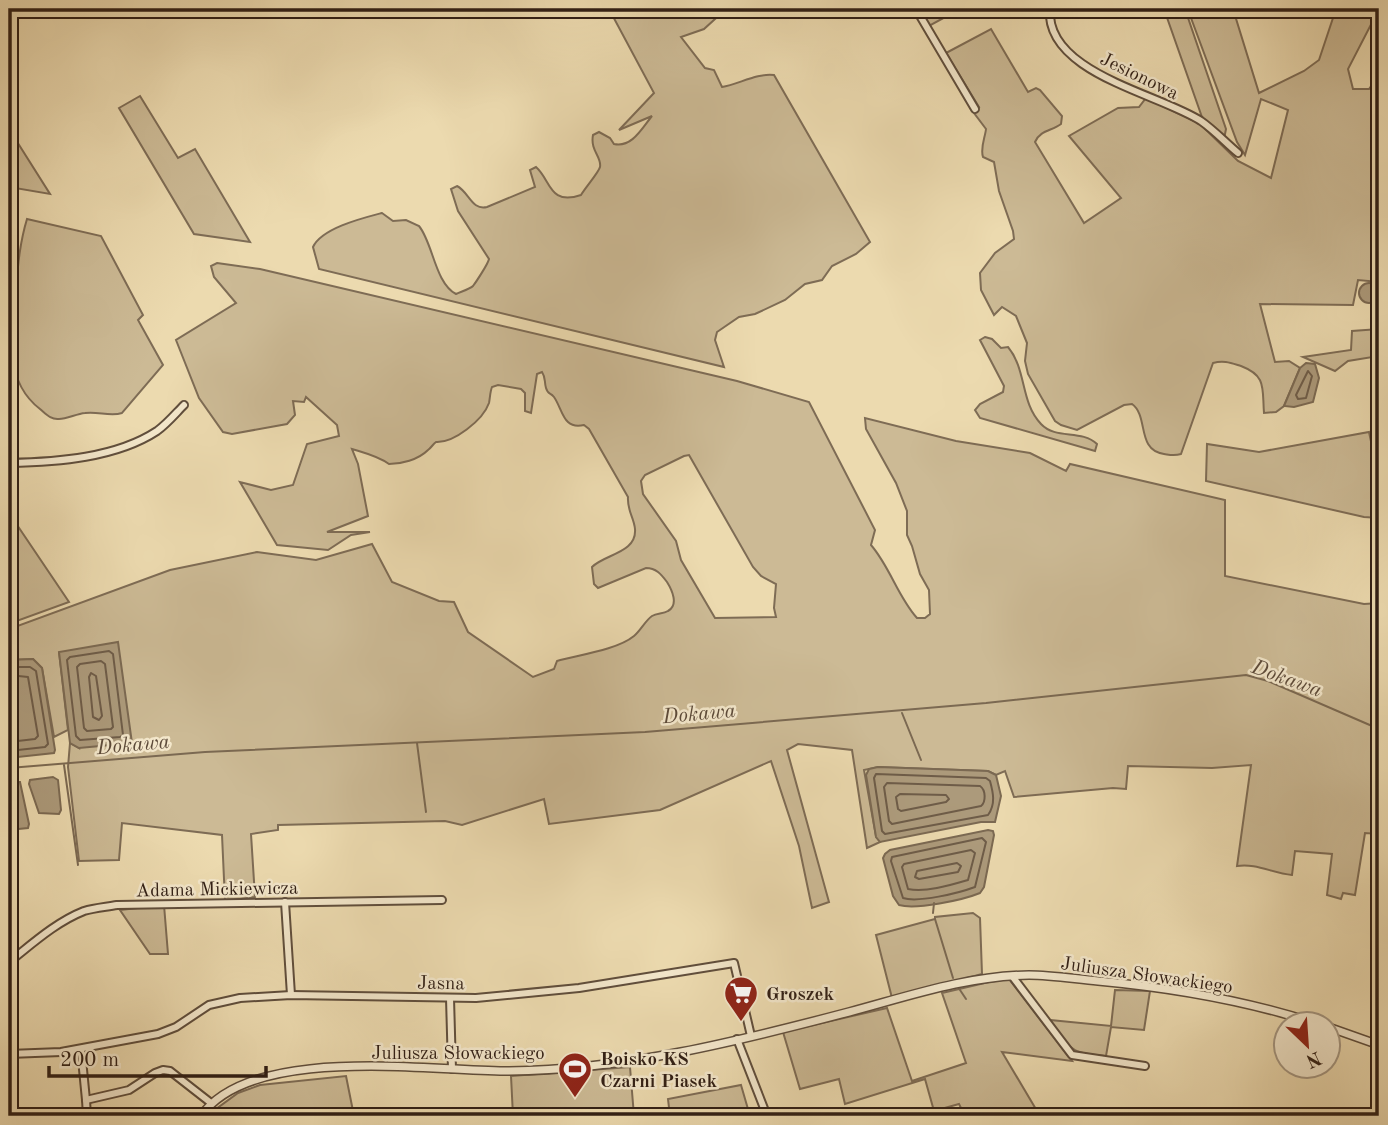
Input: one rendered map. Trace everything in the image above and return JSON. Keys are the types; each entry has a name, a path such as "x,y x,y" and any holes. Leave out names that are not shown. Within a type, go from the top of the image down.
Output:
{"street":[{"path":"916,9 975,109"},
{"name":"Jesionowa","path":"1050,9 1052,26 1070,55 1089,68 1200,121 1238,153"},
{"path":"9,463 80,457 141,440 159,429 184,405"},
{"name":"Adama Mickiewicza","path":"9,962 65,921 85,911 117,905 442,900"},
{"path":"285,902 290,995"},
{"name":"Jasna","path":"9,1054 80,1049 158,1034 176,1027 209,1005 228,1000 290,995 476,998 579,988 734,963 751,1036"},
{"name":"Juliusza Słowackiego","path":"201,1116 211,1103 243,1083 278,1073 345,1067 509,1071 570,1067 685,1051 984,977 1033,975 1193,992 1274,1010"},
{"path":"1012,976 1072,1055 1143,1064"},
{"path":"450,998 452,1069"},
{"path":"1342,1032 1379,1045"},
{"path":"737,1039 767,1116"},
{"path":"80,1049 87,1116"},
{"path":"86,1100 129,1090 163,1070 170,1071 211,1103"},
{"path":"1083,1116 1134,1112 1168,1116"}],"shaded area":[{"path":"609,9 726,9 704,29 681,37 705,68 714,70 722,87 774,75 870,242 856,254 832,266 822,280 805,284 785,300 755,314 739,317 717,332 715,340 724,367 319,269 313,247 318,240 334,229 382,213 393,221 406,220 419,226 443,281 456,294 473,286 489,259 458,211 451,189 457,186 474,204 487,207 535,187 530,170 536,167 557,194 563,197 581,195 600,167 593,145 593,135 599,132 610,138 614,144 626,143 636,136 652,116 619,130 654,93"},
{"path":"919,9 960,9 929,26"},
{"path":"1164,9 1185,9 1226,129 1224,139 1203,120"},
{"path":"1219,9 1233,9 1259,93 1304,71 1319,60 1336,9 1379,9 1348,69 1353,89 1369,89 1379,75 1379,282 1358,280 1353,305 1260,304 1275,362 1289,361 1300,368 1284,406 1276,412 1264,413 1262,384 1255,374 1231,363 1213,363 1181,454 1171,455 1155,451 1150,446 1137,409 1132,404 1124,405 1077,430 1055,421 1028,374 1025,361 1027,343 1016,316 1002,307 994,315 981,290 980,273 995,253 1014,239 1013,231 999,191 994,162 982,154 986,129 974,113 979,107 946,53 991,29 1028,92 1036,88 1040,90 1062,116 1061,124 1043,133 1035,142 1084,223 1121,198 1069,136 1118,108 1139,107 1146,98 1200,124 1238,161 1271,178 1288,110 1261,99 1245,155 1237,142 1191,18"},
{"path":"140,96 178,158 195,149 250,242 194,234 119,108"},
{"path":"9,129 50,194 9,187"},
{"path":"27,219 101,236 143,315 138,320 163,365 122,413 90,413 54,419 28,397 20,384 14,369 11,337 20,253"},
{"path":"217,263 260,269 737,381 809,402 875,530 871,545 917,618 925,618 930,614 929,590 920,574 907,535 907,511 896,483 866,429 865,418 956,441 1030,453 1066,471 1070,464 1225,500 1225,576 1364,604 1379,603 1379,834 1365,833 1355,895 1343,893 1341,899 1327,895 1332,854 1295,851 1292,875 1251,866 1237,866 1251,765 1212,768 1128,766 1126,789 1014,797 1005,771 996,775 988,771 878,767 864,770 876,836 880,842 867,848 852,750 798,744 787,750 829,902 812,908 799,846 771,761 660,810 549,824 544,799 462,825 445,821 278,825 278,830 251,834 255,897 225,901 222,835 122,823 119,860 79,861 68,767 70,743 79,748 59,652 68,730 54,737 42,668 33,659 9,660 9,624 15,627 170,570 257,552 316,560 372,544 392,582 439,601 454,602 468,632 533,677 554,669 557,661 627,641 652,616 668,611 673,605 674,597 669,585 653,569 646,568 598,588 594,584 592,567 626,548 634,537 635,529 628,497 589,429 584,425 572,425 564,418 554,397 548,393 542,372 537,374 531,413 525,411 525,393 521,389 498,385 492,387 486,410 474,423 451,439 436,442 414,459 389,464 352,449 358,464 368,516 327,532 370,532 351,535 328,550 277,545 240,482 271,490 293,485 307,444 339,436 337,425 306,397 304,402 293,401 295,415 287,424 232,434 223,432 199,398 176,340 236,303 214,277 211,266","holes":["689,455 753,567 761,576 776,584 776,617 715,618 681,560 676,541 643,494 641,481 645,475"]},
{"path":"1379,329 1379,356 1348,361 1335,371 1303,357 1351,350 1352,331"},
{"path":"985,337 992,339 1001,348 1008,347 1014,356 1030,406 1041,424 1054,432 1091,439 1097,444 1095,451 980,418 975,410 980,404 1003,392 1004,386 980,340"},
{"path":"1369,432 1379,479 1379,518 1364,517 1206,481 1207,444 1259,452"},
{"path":"9,513 69,602 14,622 9,620"},
{"path":"164,905 168,954 150,954 120,910"},
{"path":"973,913 980,918 982,974 892,998 876,935 935,917"},
{"path":"1009,979 1072,1061 1002,1052 1040,1116 965,1116 959,1104 934,1111 925,1079 845,1104 839,1079 800,1089 783,1032 887,1008 912,1081 966,1063 942,993"},
{"path":"1115,990 1150,991 1144,1030 1111,1027 1106,1056 1084,1053 1072,1048 1050,1020 1111,1026"},
{"name":"Boisko KS Czarni Piasek","path":"630,1067 634,1116 513,1116 511,1076"},
{"path":"346,1076 354,1116 210,1116 238,1093 260,1085"},
{"path":"741,1085 750,1116 670,1116 668,1099"}],"water":[{"path":"1369,283 1376,286 1379,293 1376,300 1369,303 1362,300 1359,293 1362,286"},
{"path":"1306,363 1315,364 1319,378 1313,402 1294,407 1284,406 1300,368"},
{"path":"118,642 132,743 79,748 70,743 59,652"},
{"path":"33,659 42,668 55,750 54,753 9,758 9,660"},
{"path":"878,767 988,771 996,775 1001,796 995,822 981,822 880,842 876,837 866,775 869,769"},
{"path":"53,777 58,780 61,810 59,814 39,813 30,780"},
{"path":"9,782 20,782 28,828 9,830"},
{"path":"993,831 994,835 984,887 980,893 940,904 899,905 893,896 883,858 885,854 890,850"}],"waterway":[{"name":"Dokawa","path":"9,768 205,752 645,732 986,703 1246,675 1268,681 1379,729"},
{"path":"902,713 921,760"},
{"path":"417,743 426,812"},
{"path":"64,765 78,865"},
{"path":"933,913 934,903"},
{"path":"935,919 953,978"},
{"path":"958,987 966,999"}],"place":[{"name":"Groszek","path":"741,1023"},
{"name":"Boisko KS Czarni Piasek","path":"575,1099"}]}
